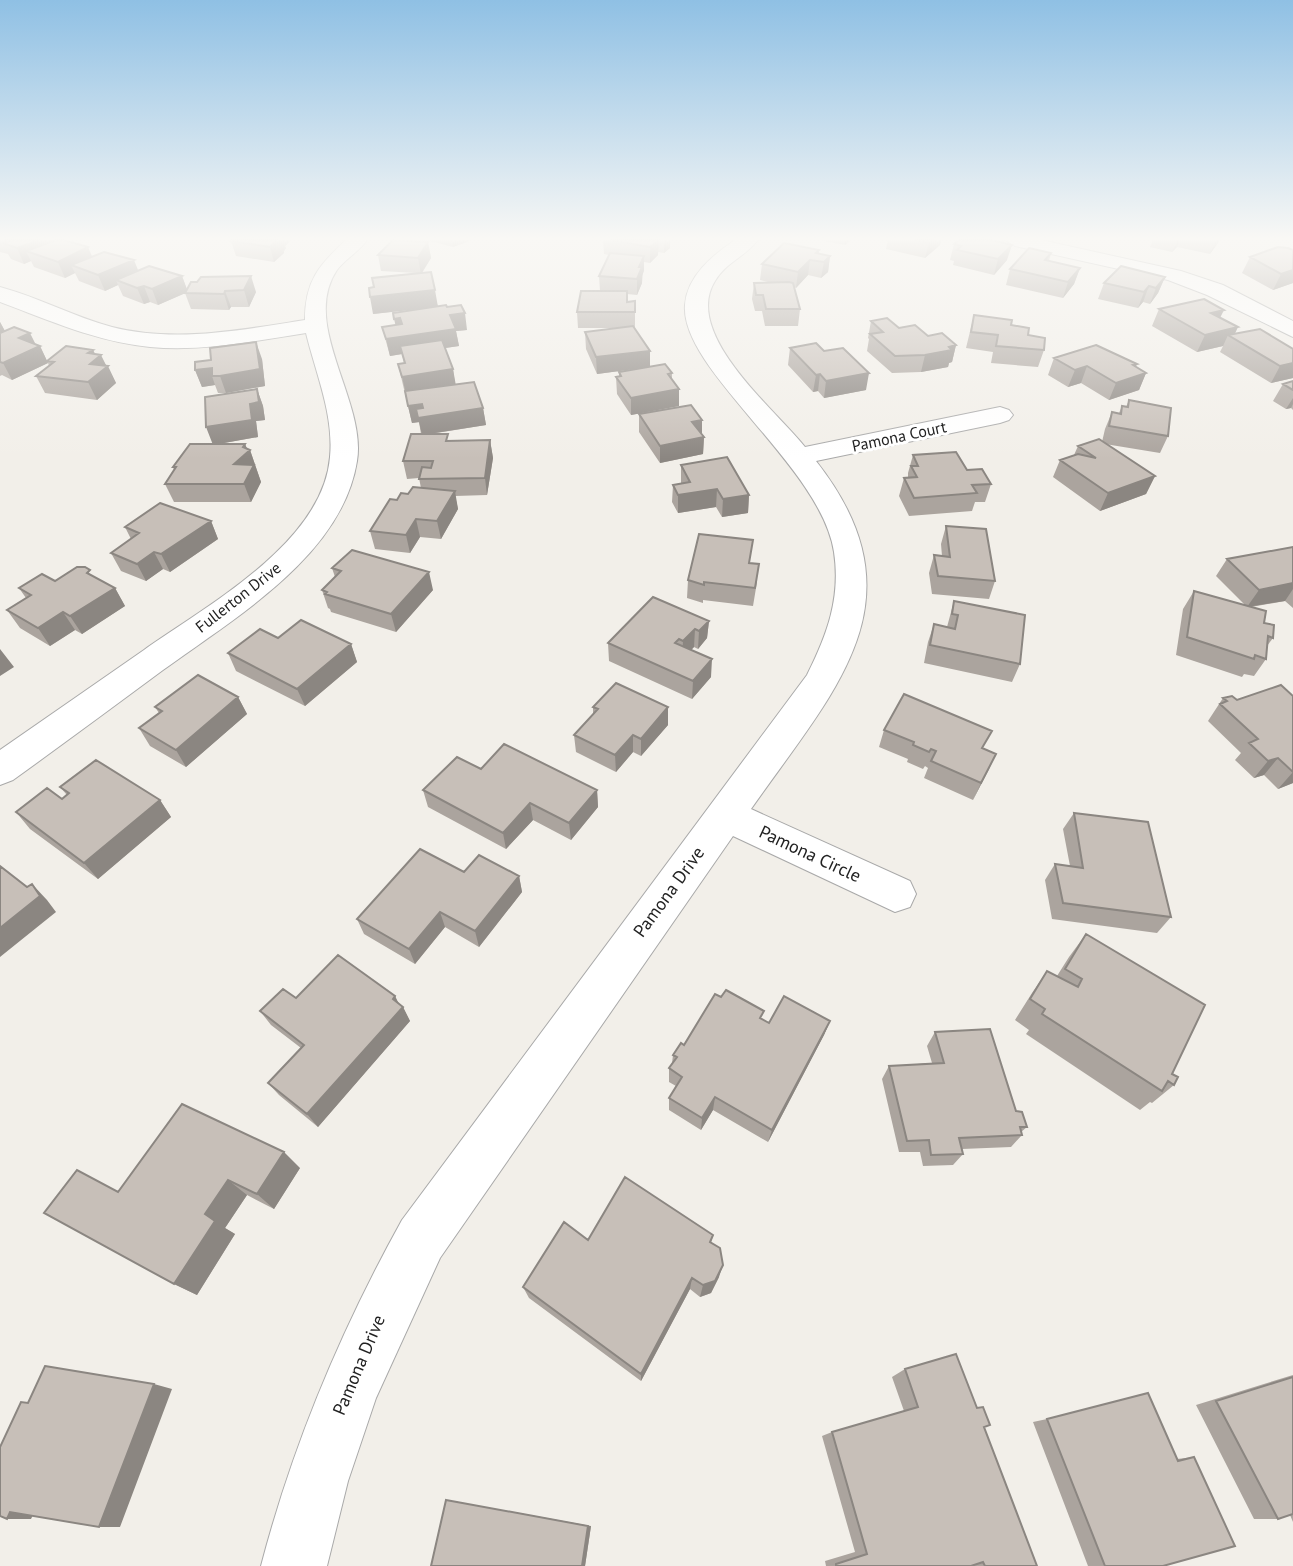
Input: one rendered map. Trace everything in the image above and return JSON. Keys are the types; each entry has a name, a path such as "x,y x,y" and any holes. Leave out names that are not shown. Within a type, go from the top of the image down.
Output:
{"street":[{"path":"53,313 129,338 213,339 315,325"},
{"name":"Fullerton Drive","path":"0,770 242,597 286,559 317,522 341,477 346,446 343,417 314,313"},
{"name":"Pamona Drive","path":"293,1566 343,1399 390,1296 421,1239 822,680 841,644 850,611 851,556 839,515 820,483 713,355 699,327 697,313"},
{"path":"1260,313 1293,330"},
{"name":"Pamona Court","path":"798,457 1000,415"},
{"name":"Pamona Circle","path":"725,814 895,894"}],"building":[{"path":"393,313 464,313 450,315 456,329 386,339 382,327 402,324 400,318 394,319"},
{"path":"1166,313 1211,313 1238,327 1205,335"},
{"path":"974,315 1012,320 1011,325 1029,328 1028,335 1045,338 1044,350 996,346 998,335 971,332"},
{"path":"887,318 899,328 915,325 928,336 942,333 956,345 949,347 952,350 925,355 895,356 870,334 883,332 871,321"},
{"path":"633,326 650,351 596,357 585,332"},
{"path":"14,327 30,333 19,338 40,346 0,362 0,333"},
{"path":"1260,329 1293,349 1293,363 1280,366 1228,335"},
{"path":"442,340 453,369 402,377 398,364 405,363 400,346"},
{"path":"256,342 260,369 220,376 212,376 212,368 195,370 195,362 211,360 210,348"},
{"path":"816,343 824,351 843,348 869,373 826,381 820,374 816,375 790,348"},
{"path":"1096,345 1137,364 1133,365 1146,373 1116,383 1087,366 1075,370 1054,358"},
{"path":"66,346 93,350 88,353 101,355 90,364 108,366 88,382 36,376 54,362 47,361"},
{"path":"665,364 672,373 668,374 679,389 631,398 616,377 621,376 619,372"},
{"path":"1293,381 1293,390 1283,384"},
{"path":"474,382 483,408 418,418 416,409 423,408 422,404 408,406 405,391"},
{"path":"257,389 259,402 250,404 252,420 206,427 205,397"},
{"path":"1129,400 1171,408 1168,436 1109,426 1112,412 1121,414 1122,406 1128,407"},
{"path":"691,405 702,420 692,422 704,437 660,446 639,414"},
{"path":"411,434 448,434 446,441 490,440 485,478 419,479 422,467 431,468 433,461 403,461"},
{"path":"1099,439 1155,476 1108,493 1060,460 1078,454 1096,458 1078,446"},
{"path":"190,444 245,444 243,447 250,450 234,464 254,465 244,484 165,484 176,467 173,467"},
{"path":"956,452 967,470 982,469 991,484 972,485 977,493 914,498 904,478 917,477 911,466 918,466 913,455"},
{"path":"727,457 749,495 723,499 717,489 678,495 673,485 690,482 681,465"},
{"path":"413,487 455,491 437,521 416,519 406,535 370,531 390,499 397,500 401,493 408,494"},
{"path":"160,503 211,521 161,554 154,552 137,564 111,553 139,533 125,527"},
{"path":"946,526 986,529 995,581 938,576 934,555 950,557"},
{"path":"699,534 753,540 749,563 759,564 755,588 704,582 704,585 688,580"},
{"path":"1293,547 1293,583 1259,590 1227,559"},
{"path":"352,550 429,572 391,614 325,594 327,592 322,590 341,571 332,568"},
{"path":"77,567 85,567 90,570 87,573 115,588 70,616 63,612 38,628 7,610 31,595 19,588 42,574 55,581"},
{"path":"1194,591 1266,611 1264,623 1274,625 1273,638 1268,636 1266,659 1255,655 1254,659 1187,637"},
{"path":"653,597 709,621 699,631 695,629 683,641 679,639 675,643 712,659 693,681 608,643"},
{"path":"954,601 1025,615 1020,664 930,645 934,624 955,629 958,615 952,614"},
{"path":"301,620 351,644 297,689 228,653 260,629 278,638"},
{"path":"198,675 238,697 176,750 139,728 162,711 155,707"},
{"path":"616,683 668,707 641,739 633,735 615,755 574,735 598,709 593,707"},
{"path":"1281,685 1293,696 1293,772 1278,758 1268,761 1249,743 1258,739 1220,704 1227,701 1223,698 1232,696 1237,700"},
{"path":"904,694 992,731 982,748 996,754 981,783 931,761 936,751 931,749 929,752 913,745 914,742 884,730"},
{"path":"504,744 597,790 569,823 530,803 503,833 423,790 457,757 481,769"},
{"path":"96,760 160,800 84,863 16,812 47,788 62,799 69,793 60,787"},
{"path":"1074,813 1148,822 1171,917 1063,903 1055,864 1083,868"},
{"path":"420,849 464,872 479,855 519,876 475,931 440,912 409,949 357,919"},
{"path":"0,866 27,887 32,884 40,896 0,928"},
{"path":"1086,934 1205,1005 1172,1074 1178,1077 1174,1085 1168,1081 1162,1091 1042,1014 1045,1009 1030,999 1047,971 1078,987 1082,979 1065,969"},
{"path":"338,955 395,996 393,999 403,1007 307,1114 268,1083 304,1045 260,1011 283,989 296,998"},
{"path":"726,990 764,1011 760,1018 769,1023 784,996 830,1021 772,1130 715,1097 702,1118 669,1098 682,1077 669,1068 677,1057 673,1055 681,1043 684,1045 715,994 721,997"},
{"path":"990,1029 1016,1111 1022,1112 1027,1127 1020,1127 1022,1135 959,1138 963,1154 931,1155 929,1140 907,1141 889,1066 944,1063 935,1032"},
{"path":"182,1104 284,1152 257,1194 228,1180 205,1214 215,1221 174,1284 44,1213 77,1170 118,1192"},
{"path":"625,1177 713,1235 710,1242 720,1248 723,1265 715,1281 703,1285 692,1278 641,1374 523,1287 564,1222 588,1240"},
{"path":"956,1354 977,1408 983,1407 990,1425 984,1427 1037,1566 985,1566 983,1562 971,1566 836,1566 867,1554 832,1432 918,1407 905,1369"},
{"path":"45,1366 154,1384 99,1527 10,1512 7,1519 0,1516 0,1447 21,1402 28,1403"},
{"path":"1293,1377 1293,1514 1278,1519 1216,1401"},
{"path":"1148,1393 1178,1461 1194,1457 1235,1546 1163,1566 1105,1566 1047,1419"},
{"path":"446,1500 588,1526 582,1566 431,1566"}]}
